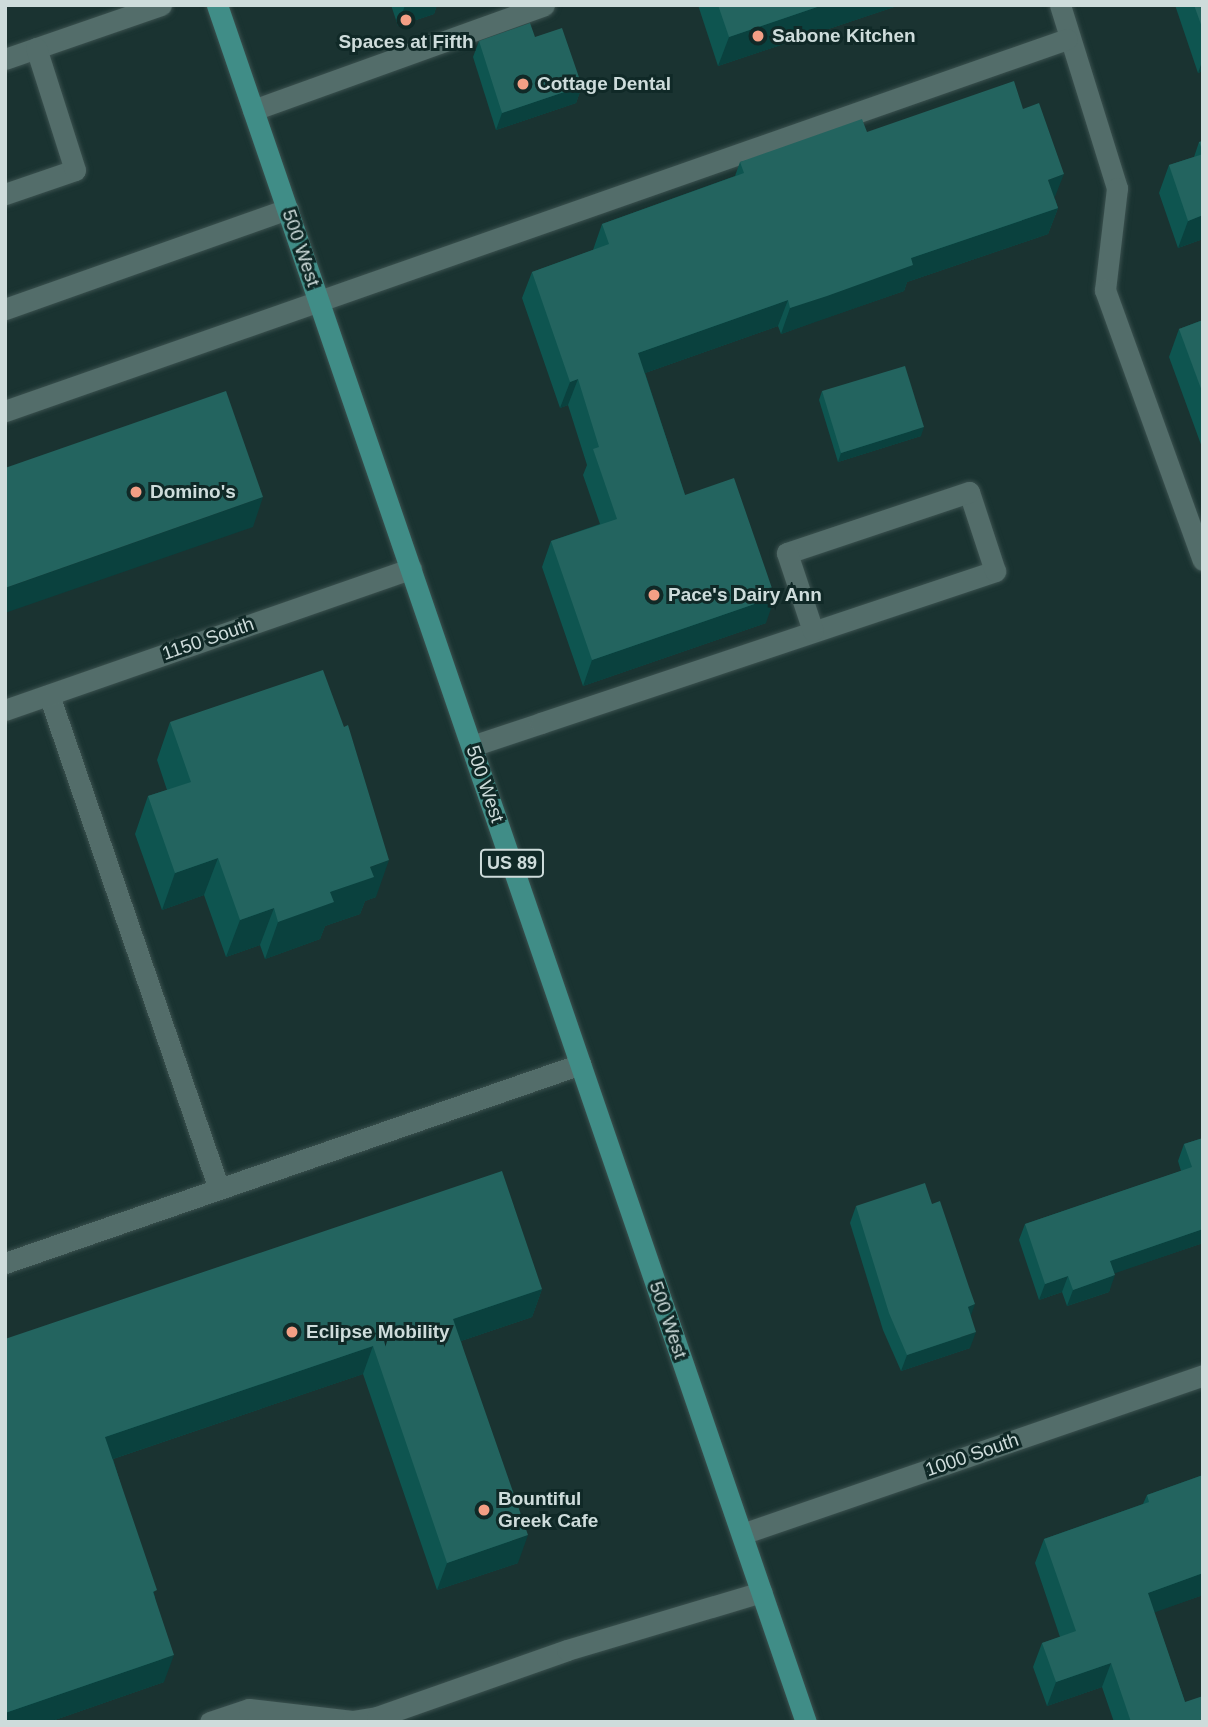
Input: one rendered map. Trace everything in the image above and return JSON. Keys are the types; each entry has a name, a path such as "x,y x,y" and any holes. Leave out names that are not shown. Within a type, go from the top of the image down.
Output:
{"main road":[{"name":"500 West","path":"217,5 806,1722"}],"street":[{"path":"5,59 161,5"},
{"path":"253,110 544,5"},
{"path":"1060,5 1067,39 1117,188 1105,290 1203,560"},
{"path":"5,411 1067,39"},
{"path":"5,194 75,170 36,48"},
{"path":"5,309 288,209"},
{"path":"472,746 995,570 969,492 787,553 813,631"},
{"name":"1150 South","path":"5,710 411,569"},
{"path":"49,695 219,1189"},
{"path":"5,1263 581,1064"},
{"name":"1000 South","path":"742,1534 1203,1375"},
{"path":"210,1722 249,1709 352,1721 377,1717 567,1650 762,1592"}],"building":[{"path":"718,5 823,5 729,37"},
{"path":"1194,5 1203,5 1203,30"},
{"name":"Cottage Dental","path":"530,23 535,37 562,28 582,86 502,113 479,41"},
{"path":"1014,81 1023,109 1039,103 1064,174 1048,180 1058,208 911,258 913,265 827,296 790,308 788,300 638,353 685,495 734,478 775,597 592,660 551,541 617,519 593,449 599,447 578,379 570,382 532,272 609,244 602,224 744,173 740,162 862,119 867,132"},
{"path":"1203,154 1203,215 1188,221 1169,165"},
{"path":"1203,320 1203,394 1179,329"},
{"path":"905,366 924,427 841,453 822,391"},
{"path":"226,391 263,497 5,588 5,468"},
{"path":"323,670 344,727 348,725 389,860 370,867 374,877 330,892 334,902 278,922 274,908 240,920 218,858 175,873 148,796 191,782 170,722"},
{"path":"1203,1138 1203,1229 1110,1261 1115,1275 1073,1290 1068,1276 1045,1284 1025,1224 1192,1167 1184,1144"},
{"path":"502,1171 542,1289 453,1319 528,1535 447,1563 373,1346 105,1437 157,1590 153,1592 174,1655 5,1713 5,1339"},
{"path":"925,1183 932,1204 940,1201 975,1304 968,1307 976,1332 907,1355 889,1313 856,1206"},
{"path":"1203,1475 1203,1573 1148,1593 1185,1702 1203,1696 1203,1722 1131,1722 1111,1663 1056,1682 1042,1643 1076,1631 1044,1539 1149,1502 1147,1495"}],"place":[{"name":"Spaces at Fifth","path":"406,20"},
{"name":"Sabone Kitchen","path":"758,36"},
{"name":"Cottage Dental","path":"523,84"},
{"name":"Domino's","path":"136,492"},
{"name":"Pace's Dairy Ann","path":"654,595"},
{"name":"Eclipse Mobility","path":"292,1332"},
{"name":"Bountiful Greek Cafe","path":"484,1510"}]}
